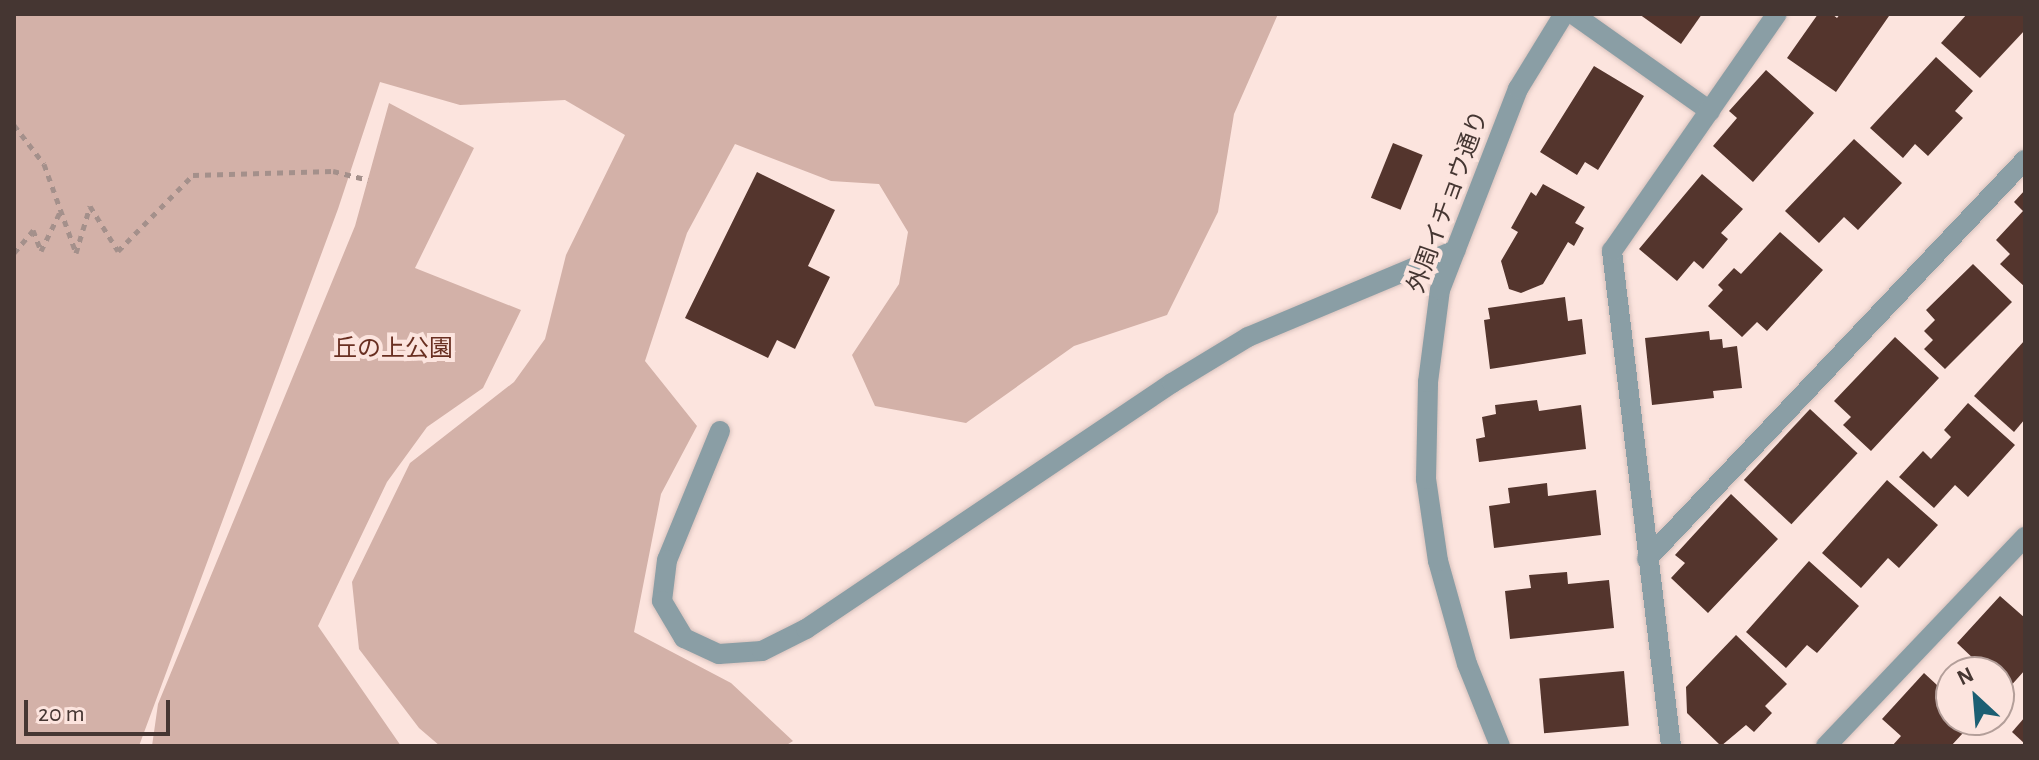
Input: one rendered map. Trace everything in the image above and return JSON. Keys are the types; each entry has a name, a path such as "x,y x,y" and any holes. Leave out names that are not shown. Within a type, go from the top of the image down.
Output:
{"street":[{"name":"外周イチョウ通り","path":"1500,746 1467,664 1442,576 1426,479 1428,382 1440,290 1518,89 1564,14"},
{"path":"1573,14 1710,111"},
{"path":"1671,746 1612,251 1777,14"},
{"path":"1647,559 2025,160"},
{"path":"720,431 667,560 662,601 684,638 719,654 762,651 806,629 1172,383 1235,345 1308,310 1456,250"},
{"path":"1826,746 2025,537"}],"path":[{"path":"14,125 44,164 76,253 90,206 118,251 193,175 333,171 368,180"},
{"path":"14,253 33,230 41,251 61,211"}],"green space":[{"path":"14,14 1278,14 1234,114 1218,212 1167,315 1074,346 966,423 875,406 852,355 899,284 908,232 879,184 831,181 735,144 687,233 645,361 697,426 661,494 634,632 731,683 793,741 785,746 440,746 419,728 359,649 352,582 410,463 514,382 545,339 566,255 625,135 565,100 460,105 380,82 338,209 139,746 14,746"},
{"name":"丘の上公園","path":"389,103 474,148 415,268 521,310 483,388 427,427 387,482 318,626 401,746 152,746 158,704 355,226"}],"building":[{"path":"1639,14 1702,14 1681,44"},
{"path":"1818,14 1832,14 1837,18 1840,14 1889,16 1836,92 1787,58"},
{"path":"1967,14 2025,14 2025,30 1980,78 1941,43"},
{"path":"1936,57 1973,91 1955,111 1963,118 1928,156 1915,144 1903,158 1870,128"},
{"path":"1594,66 1644,96 1598,170 1585,162 1577,175 1540,152"},
{"path":"1766,70 1814,113 1753,182 1713,146 1737,118 1729,111"},
{"path":"1854,139 1902,183 1858,230 1844,217 1819,243 1785,211"},
{"path":"1393,143 1423,155 1401,210 1371,198"},
{"path":"757,172 835,210 808,266 830,277 795,349 777,340 768,358 685,318"},
{"path":"1702,174 1743,209 1721,233 1728,239 1703,269 1694,261 1677,281 1639,249"},
{"path":"1543,184 1585,207 1575,223 1584,228 1574,246 1568,242 1543,284 1521,293 1509,289 1501,261 1518,232 1511,228 1531,192 1536,196"},
{"path":"2025,190 2025,287 2000,264 2010,254 1996,240 2023,211 2014,202"},
{"path":"1780,232 1823,270 1767,331 1757,322 1742,337 1708,306 1723,290 1718,285 1734,268 1741,274"},
{"path":"1973,264 2012,302 1945,369 1924,349 1933,340 1924,331 1935,320 1926,310"},
{"path":"1565,297 1568,321 1582,319 1586,354 1490,369 1484,320 1490,319 1488,308"},
{"path":"1709,331 1710,340 1722,339 1723,348 1737,346 1742,388 1713,391 1714,398 1652,405 1645,338"},
{"path":"1895,337 1939,378 1871,451 1843,425 1851,417 1834,401"},
{"path":"2025,340 2025,419 2014,432 1974,396"},
{"path":"1537,400 1539,411 1581,405 1586,449 1479,462 1476,439 1485,437 1482,417 1496,414 1495,405"},
{"path":"1968,403 2015,445 1968,497 1955,485 1934,508 1899,477 1923,451 1931,459 1951,437 1944,430"},
{"path":"1810,409 1858,453 1791,524 1744,480"},
{"path":"1887,480 1938,525 1899,568 1888,558 1861,588 1822,553"},
{"path":"1547,483 1548,496 1596,490 1601,535 1494,548 1489,506 1510,503 1508,488"},
{"path":"1731,494 1778,539 1708,613 1671,578 1685,563 1675,555"},
{"path":"1809,561 1859,606 1817,653 1807,645 1786,668 1746,632"},
{"path":"1567,572 1568,584 1609,580 1614,628 1510,639 1505,591 1531,588 1529,575"},
{"path":"2000,596 2025,618 2025,670 2015,681 2015,656 1971,656 1957,643"},
{"path":"1736,635 1787,684 1765,706 1772,713 1754,732 1746,725 1721,746 1687,713 1686,687"},
{"path":"1624,671 1629,726 1544,733 1539,678"},
{"path":"1924,673 1935,683 1935,736 1960,736 1951,746 1892,746 1901,736 1882,719"},
{"path":"2025,717 2025,744 2015,735 2015,729"}]}
